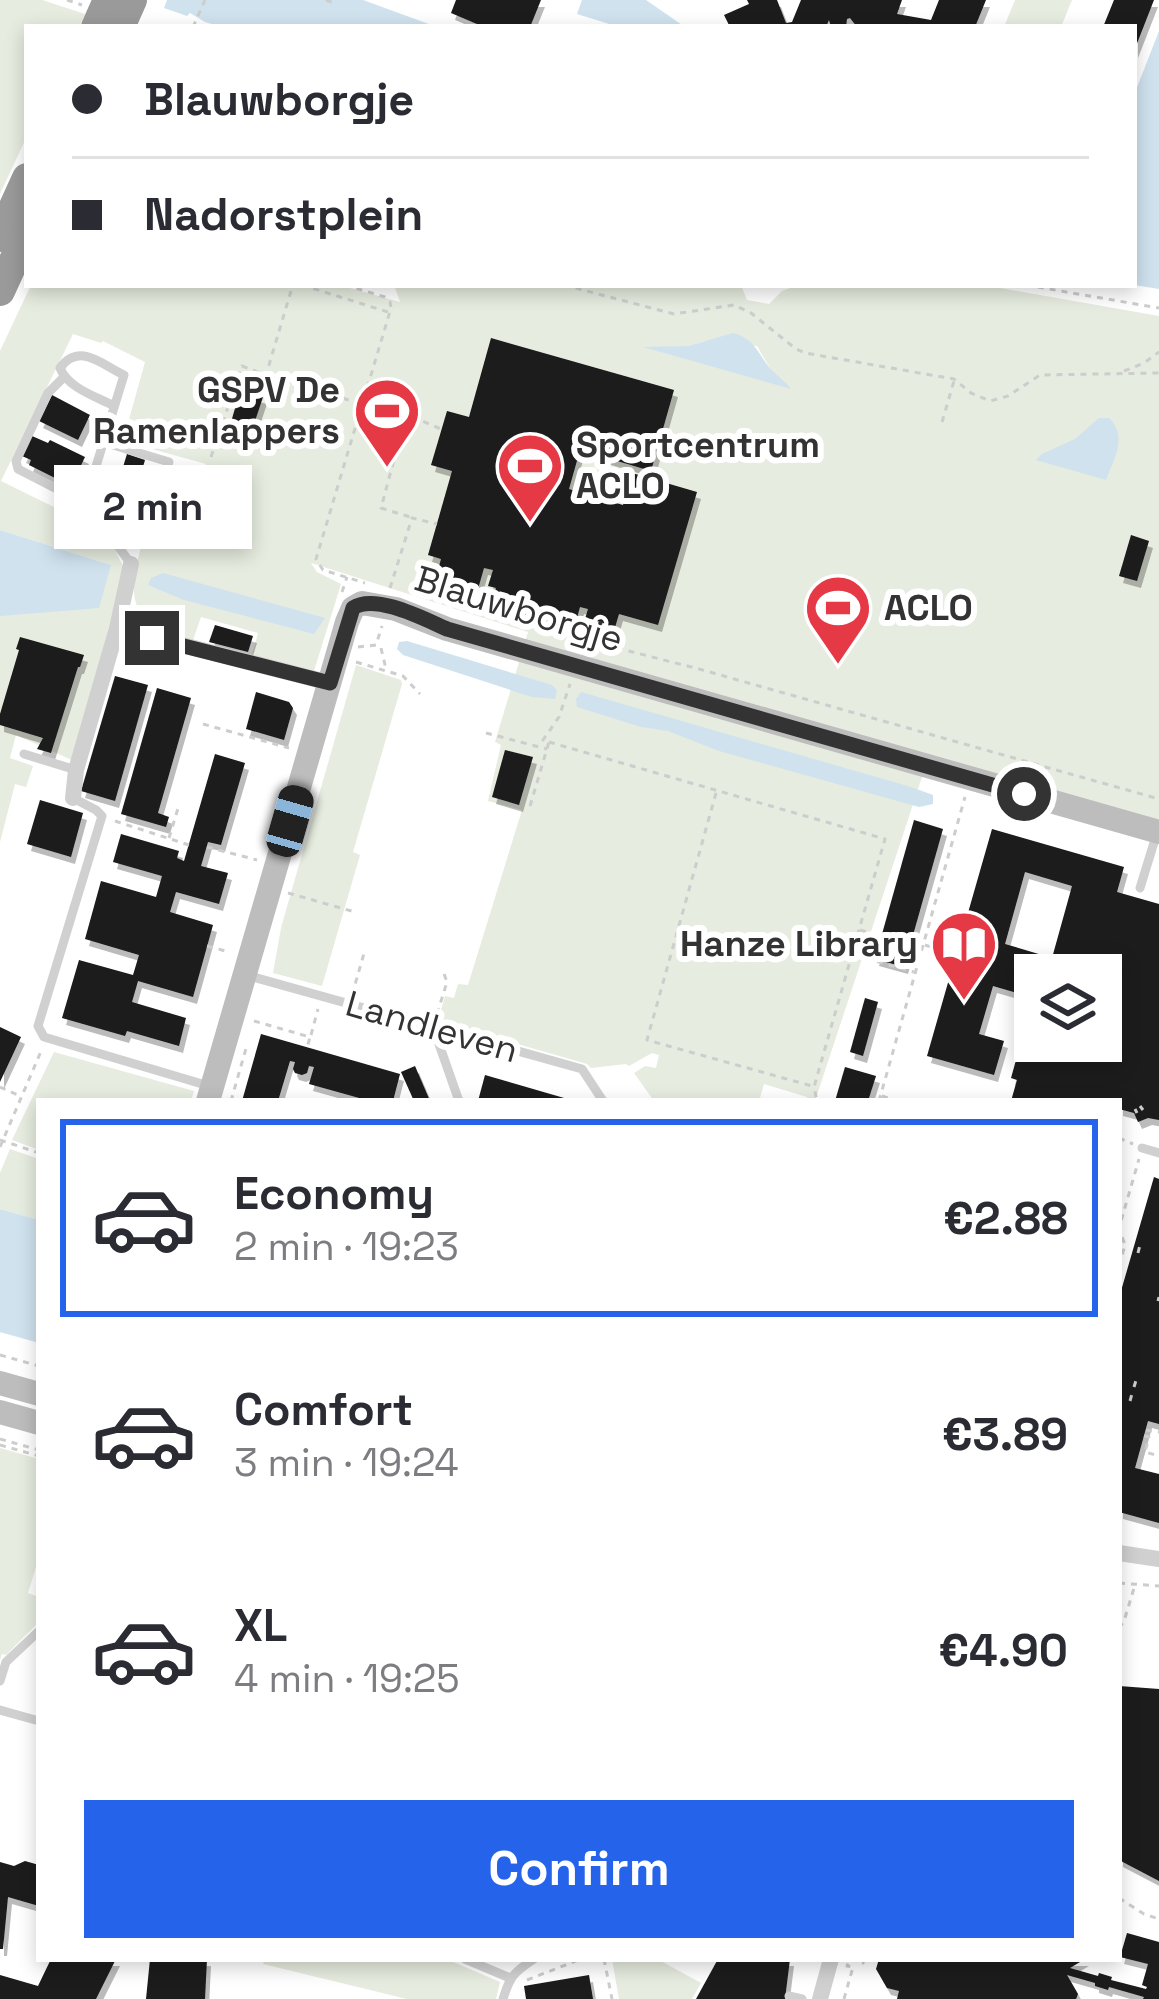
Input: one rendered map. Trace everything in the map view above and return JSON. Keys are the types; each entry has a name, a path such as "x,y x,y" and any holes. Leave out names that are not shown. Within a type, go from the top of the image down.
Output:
{"highway":[{"path":"0,237 24,185"},
{"path":"0,291 24,239"}],"street":[{"path":"73,799 76,770 131,564"},
{"name":"Blauwborgje","path":"210,1094 242,965 349,618 357,605 368,602 396,609 468,636 1158,831"},
{"path":"117,628 330,683"},
{"path":"0,1383 36,1393"},
{"path":"0,1412 36,1422"},
{"path":"1122,1553 1159,1559"},
{"path":"820,1999 830,1962"}],"lane":[{"path":"88,505 124,375 75,354 68,358 60,368 64,377 114,406"},
{"path":"64,377 48,393 16,461 19,469 88,505 131,564"},
{"path":"104,442 170,462 146,538"},
{"path":"24,754 76,770"},
{"path":"73,799 102,816 38,1026 44,1037 210,1094"},
{"path":"1139,888 1158,831"},
{"path":"1146,867 1159,871"},
{"name":"Landleven","path":"242,965 322,996 582,1069 600,1098"},
{"path":"433,1027 458,1098"},
{"path":"1142,1148 1159,1153"},
{"path":"0,1681 6,1662 36,1634"},
{"path":"0,1710 36,1720"},
{"path":"472,1962 510,1978"},
{"path":"503,1999 510,1978 530,1962"},
{"path":"789,1996 802,1999"}],"path":[{"path":"326,0 337,4"},
{"path":"311,288 390,313"},
{"path":"347,577 323,570 316,555 392,305 388,298 355,288"},
{"path":"575,288 674,314 734,304 805,353 954,380 990,401 1008,397 1040,375 1159,373"},
{"path":"1043,288 1159,308"},
{"path":"266,375 291,291"},
{"path":"1112,373 1133,368 1159,352"},
{"path":"211,457 242,366 441,429"},
{"path":"942,422 954,380"},
{"path":"406,415 381,508 436,524"},
{"path":"389,590 412,518"},
{"path":"582,640 1159,799"},
{"path":"381,648 386,670"},
{"path":"349,660 403,676 420,694"},
{"path":"573,678 559,717 543,740 885,839 814,1087 816,1098"},
{"path":"203,724 297,750"},
{"path":"486,734 547,749"},
{"path":"530,806 549,742"},
{"path":"880,1098 971,779"},
{"path":"717,791 646,1040 814,1087"},
{"path":"169,839 179,805"},
{"path":"102,816 189,845"},
{"path":"207,847 264,862"},
{"path":"288,893 355,912"},
{"path":"860,930 881,936"},
{"path":"924,945 956,955"},
{"path":"207,946 242,965"},
{"path":"350,1004 364,950"},
{"path":"852,955 916,973"},
{"path":"433,1027 447,982 442,971"},
{"path":"307,1048 322,996"},
{"path":"247,1019 310,1037"},
{"path":"36,1152 1,1142 44,1037"},
{"path":"0,1087 22,1096"},
{"path":"1122,1218 1142,1148"},
{"path":"1138,1253 1140,1245"},
{"path":"0,1355 36,1365"},
{"path":"1130,1400 1137,1377"},
{"path":"1159,1432 1148,1433 1145,1452 1159,1456"},
{"path":"0,1442 36,1452"},
{"path":"1122,1583 1159,1586"},
{"path":"1122,1624 1135,1585"},
{"path":"1122,1900 1159,1919"},
{"path":"510,1978 517,1984 573,1962"},
{"path":"605,1962 612,1999"},
{"path":"844,1999 854,1967 848,1966 849,1962"}],"shaded area":[{"path":"0,0 42,0 85,14 80,24 24,24 24,142 0,194"},
{"path":"1015,0 1072,0 1062,24 1005,24"},
{"name":"ACLO","path":"30,288 350,288 400,302 395,288 742,288 747,300 769,304 790,288 1000,288 1159,316 1159,820 929,756 816,1098 764,1084 760,1098 652,1098 634,1073 645,1066 656,1068 659,1055 652,1053 629,1066 591,1068 438,1021 445,996 454,998 458,984 468,985 522,810 488,801 501,745 495,742 528,632 311,563 317,572 341,584 314,671 252,655 258,633 201,617 193,640 148,628 134,593 144,536 160,539 178,474 201,480 206,464 123,441 145,362 103,341 73,334 1,481 60,510 74,503 90,529 112,544 124,568 74,761 16,735 10,758 33,766 26,787 15,784 0,842 0,616 111,565 0,530 0,351","holes":["705,341 757,346 771,370 790,388 648,348"]},
{"path":"356,665 402,684 353,852 360,855 322,986 273,973 281,928"},
{"path":"54,1052 194,1091 192,1098 36,1098 36,1149 12,1140"},
{"path":"10,1149 36,1158 36,1219 0,1209 0,1173"},
{"path":"0,1448 36,1458 36,1567 28,1593 36,1596 36,1625 0,1660"},
{"path":"453,1962 500,1982 496,1999 407,1999 263,1964"},
{"path":"613,1962 662,1962 701,1983 692,1999 619,1999"}],"water":[{"path":"167,0 363,0 429,24 212,24 164,8"},
{"path":"582,0 646,0 681,24 609,24 577,14"},
{"path":"1159,31 1159,289 1137,285 1137,87"},
{"path":"733,333 750,342 791,389 643,347 688,346"},
{"path":"1099,418 1109,418 1118,432 1118,448 1106,480 1036,460 1075,439"},
{"path":"0,530 111,565 99,608 0,616"},
{"path":"163,573 325,618 314,634 184,600 148,585"},
{"path":"399,642 552,685 557,690 555,699 532,697 403,655 397,649"},
{"path":"581,692 911,787 933,795 933,804 919,807 577,707"},
{"path":"0,1209 36,1219 36,1342 0,1332"}],"building":[{"path":"456,0 541,0 531,24 477,24 451,13"},
{"path":"747,0 777,0 786,23 792,22 801,0 902,0 897,14 931,20 939,0 986,0 976,24 855,24 850,18 846,24 830,24 829,20 827,24 728,24 724,15 749,4"},
{"path":"1114,0 1154,0 1137,43 1137,24 1104,24"},
{"path":"491,338 674,390 651,471 580,450 569,489 623,505 632,473 697,492 658,625 619,614 613,634 583,626 588,609 580,607 573,632 490,608 496,588 488,586 493,570 484,568 478,589 466,586 463,594 434,585 441,559 428,555 452,471 431,465 447,411 469,417"},
{"path":"52,395 90,415 78,440 39,421"},
{"path":"255,395 263,397 246,434 229,429 238,398 253,402"},
{"path":"32,436 85,457 71,486 29,465 31,460 22,456"},
{"path":"127,454 145,460 125,528 106,522"},
{"path":"1131,535 1149,541 1137,581 1119,576"},
{"path":"215,625 253,636 248,652 209,642"},
{"path":"20,637 84,655 51,753 37,749 43,738 0,725"},
{"path":"115,676 148,685 115,801 81,791"},
{"path":"157,688 191,698 158,813 169,817 166,827 121,814"},
{"path":"256,692 289,702 293,708 284,740 246,729"},
{"path":"505,750 533,757 519,805 492,797"},
{"path":"215,754 245,763 221,845 208,842 201,866 228,873 219,904 176,892 170,912 213,925 193,997 138,981 132,1002 186,1018 179,1046 62,1018 79,960 133,975 139,955 85,939 101,881 156,897 162,876 113,862 121,834 179,851 177,858 184,861"},
{"path":"40,800 83,813 71,857 27,844"},
{"path":"914,820 943,829 904,967 875,959"},
{"path":"992,829 1124,867 1117,892 1159,904 1159,1120 1138,1122 1134,1113 1122,1110 1122,1098 1012,1098 1016,1062 1122,1062 1122,954 1053,954 1072,886 1025,872 1005,944 1039,954 1014,954 1014,992 993,986 979,1034 1004,1041 994,1075 927,1056"},
{"path":"865,998 878,1002 863,1056 850,1052"},
{"path":"0,1027 21,1037 0,1082"},
{"path":"261,1034 400,1074 394,1098 359,1098 309,1084 314,1067 309,1066 302,1075 295,1073 295,1062 290,1061 279,1098 243,1098"},
{"path":"415,1066 429,1098 413,1098 401,1072"},
{"path":"845,1067 876,1076 869,1098 836,1098"},
{"path":"485,1075 564,1098 479,1098"},
{"path":"1154,1177 1159,1179 1159,1424 1148,1421 1135,1468 1159,1474 1159,1523 1122,1513 1122,1288"},
{"path":"1122,1686 1159,1689 1159,1881 1122,1862"},
{"path":"25,1861 36,1864 36,1905 8,1897 0,1949 0,1862 14,1866"},
{"path":"1127,1933 1159,1942 1159,1999 1108,1990 1067,1975 1078,1994 1076,1999 897,1999 899,1991 887,1988 876,1969 878,1962 1080,1962 1070,1968 1146,1989 1142,1985 1148,1964 1122,1958"},
{"path":"50,1962 114,1962 96,1999 0,1999 0,1975 38,1986"},
{"path":"150,1962 207,1962 205,1999 146,1999"},
{"path":"716,1962 790,1962 785,1999 696,1999"},
{"path":"589,1975 593,1999 526,1999 524,1986"}],"place":[{"name":"GSPV De Ramenlappers","path":"387,470"},
{"name":"Sportcentrum ACLO","path":"530,525"},
{"name":"ACLO","path":"838,667"},
{"name":"Hanze Library","path":"964,1003"}],"route":[{"path":"152,638 330,683 353,608 373,603 447,629 1024,794"}]}
